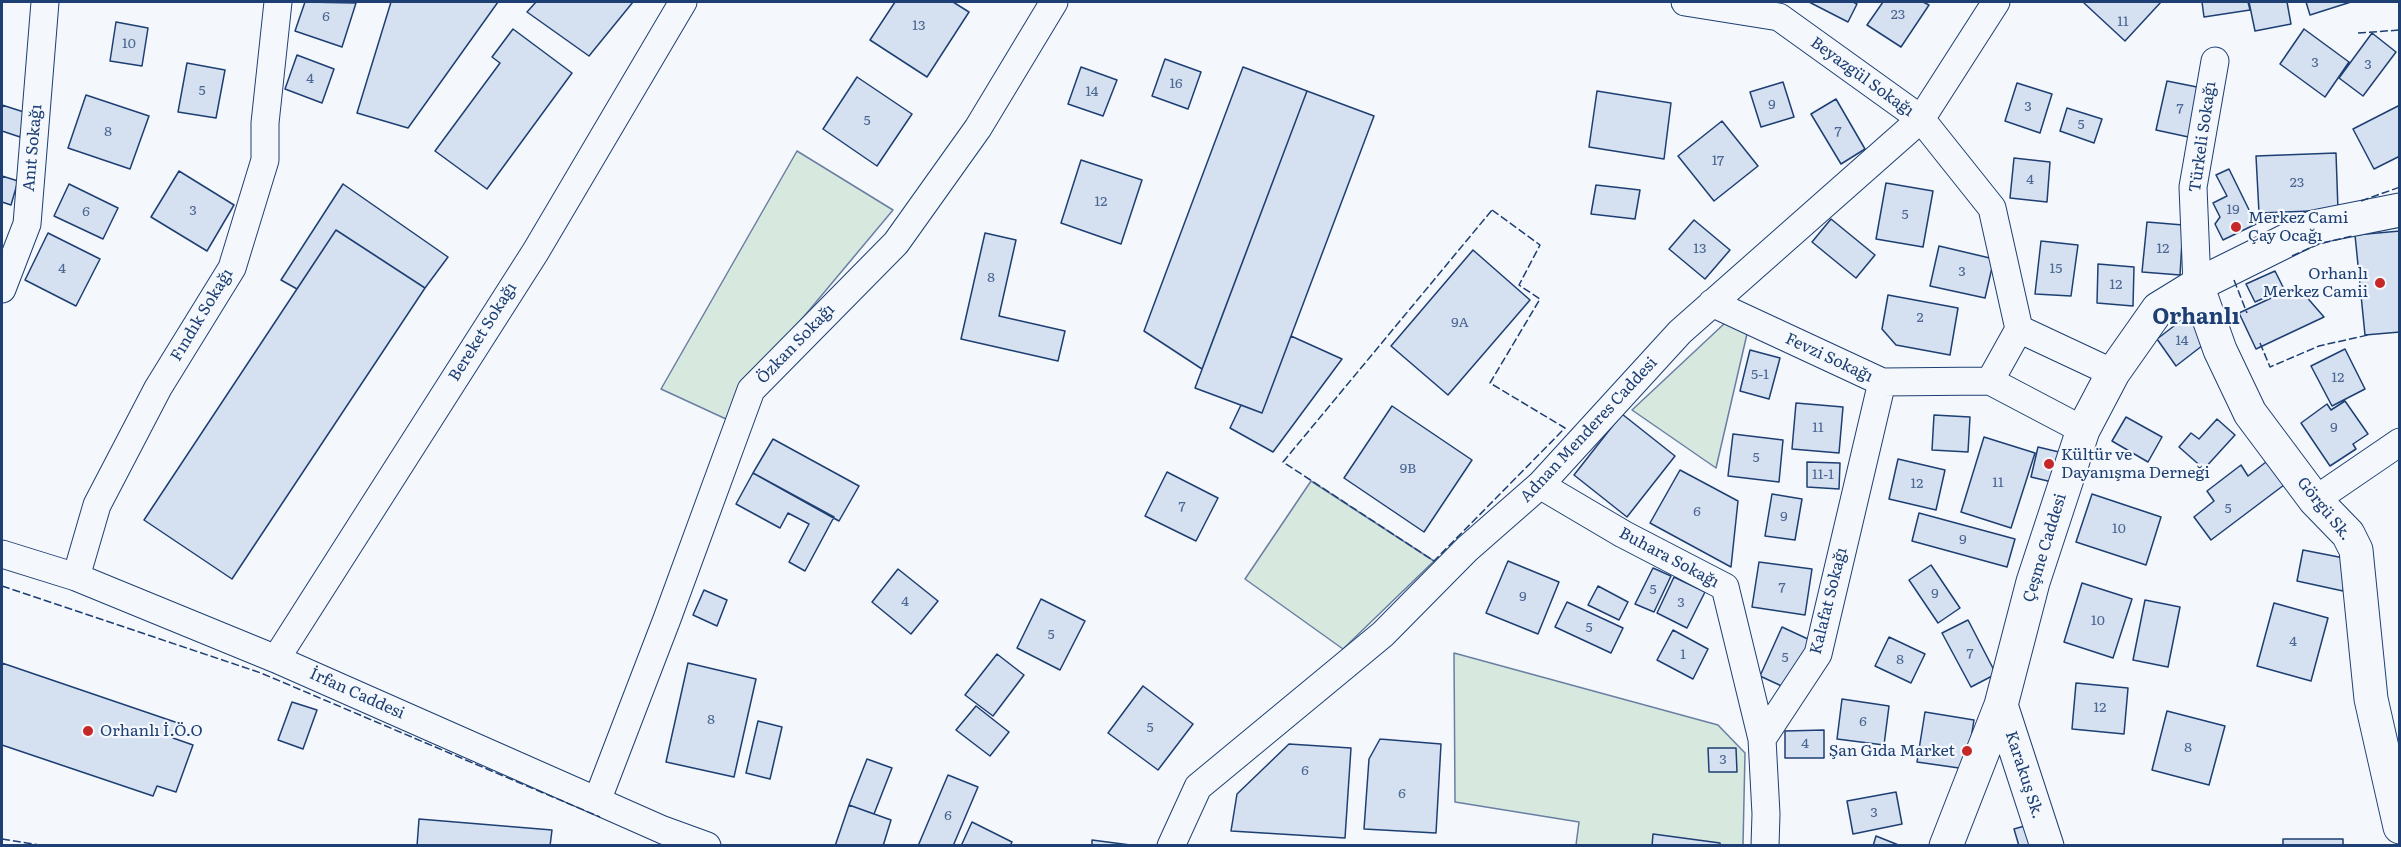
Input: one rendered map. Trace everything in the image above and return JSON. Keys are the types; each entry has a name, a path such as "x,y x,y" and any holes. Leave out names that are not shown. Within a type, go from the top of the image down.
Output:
{"street":[{"name":"Anıt Sokağı","path":"2,289 27,224 45,2"},
{"name":"Fındık Sokağı","path":"76,577 97,505 158,388 232,268 265,160 265,123 278,2"},
{"name":"Bereket Sokağı","path":"276,658 536,250 683,2"},
{"name":"Özkan Sokağı","path":"597,801 668,619 751,390 896,243 978,128 1054,2"},
{"name":"Beyazgül Sokağı","path":"1685,2 1779,17 1921,119 1992,208 2019,329"},
{"name":"Adnan Menderes Caddesi","path":"1171,846 1198,787 1383,634 1467,549 1540,485 1680,332 1921,119 1996,2"},
{"name":"Türkeli Sokağı","path":"2197,285 2193,187 2215,62"},
{"name":"Çeşme Caddesi","path":"1946,846 2001,705 2033,582 2083,430 2113,373 2158,309 2197,285 2314,227 2400,210"},
{"name":"Görgü Sk.","path":"2197,285 2220,350 2250,413 2315,500 2348,534 2356,550 2371,699 2400,827"},
{"name":"Fevzi Sokağı","path":"1712,303 1882,382 1990,381 2083,430"},
{"path":"1990,381 2019,329 2113,373"},
{"name":"Kalafat Sokağı","path":"1762,739 1818,654 1882,382"},
{"path":"2315,500 2400,442"},
{"name":"Buhara Sokağı","path":"1540,485 1623,534 1725,587 1762,739"},
{"name":"İrfan Caddesi","path":"2,554 76,577 276,658 663,830 707,846"},
{"name":"Karakuş Sk.","path":"2001,705 2047,846"},
{"path":"1762,739 1766,814 1765,846"},
{"path":"1969,788 1980,772 1993,767 2015,771 2027,782"}],"shaded area":[{"path":"797,151 893,210 740,393 726,419 661,389"},
{"path":"1725,323 1747,334 1716,468 1632,410"},
{"path":"1311,481 1434,561 1343,649 1245,579"},
{"path":"1454,653 1718,725 1745,753 1743,845 1576,845 1579,822 1455,802"}],"building":[{"path":"305,2 356,3 342,47 295,31"},
{"path":"391,2 498,2 408,128 357,113"},
{"path":"536,2 633,2 589,56 527,12"},
{"path":"895,2 953,2 969,12 927,77 870,40"},
{"path":"1809,2 1853,2 1857,4 1848,22"},
{"path":"1883,2 1923,2 1929,5 1901,47 1867,25"},
{"path":"2085,2 2161,2 2125,41"},
{"path":"2202,2 2248,2 2250,10 2204,17"},
{"path":"2249,2 2287,2 2291,24 2255,31"},
{"path":"2306,2 2351,2 2310,15"},
{"path":"116,22 148,28 142,66 110,61"},
{"path":"513,29 572,73 487,189 435,151 500,63 492,57"},
{"path":"2304,29 2349,62 2325,97 2280,64"},
{"path":"2372,33 2396,52 2363,96 2339,78"},
{"path":"297,55 334,69 322,103 285,89"},
{"path":"1165,59 1201,72 1188,109 1152,96"},
{"path":"187,63 225,70 216,118 178,112"},
{"path":"1081,67 1117,80 1103,116 1068,104"},
{"path":"1243,67 1307,91 1202,369 1144,331"},
{"path":"857,77 912,114 877,166 823,129"},
{"path":"2167,81 2202,88 2193,138 2156,130"},
{"path":"1783,82 1794,117 1761,127 1750,92"},
{"path":"2017,83 2052,94 2040,133 2005,121"},
{"path":"1307,91 1374,116 1262,413 1195,388"},
{"path":"1597,91 1671,103 1664,159 1589,147"},
{"path":"86,95 149,116 130,169 68,148"},
{"path":"1836,99 1865,149 1841,164 1811,114"},
{"path":"2,105 27,113 20,137 2,131"},
{"path":"2400,105 2400,156 2374,169 2353,129"},
{"path":"2067,108 2102,119 2094,143 2060,131"},
{"path":"1722,121 1758,166 1714,201 1678,156"},
{"path":"2336,153 2338,210 2259,213 2256,156"},
{"path":"2014,158 2050,162 2047,202 2010,198"},
{"path":"1081,160 1142,180 1121,244 1061,223"},
{"path":"2229,169 2256,224 2223,240 2215,224 2220,217 2213,203 2227,196 2216,175"},
{"path":"179,171 234,205 207,251 151,217"},
{"path":"2,176 18,181 11,205 2,202"},
{"path":"1886,183 1933,191 1923,247 1876,239"},
{"path":"69,184 118,208 103,239 54,216"},
{"path":"343,184 448,257 425,288 336,230 297,289 281,280"},
{"path":"1596,185 1640,190 1635,219 1591,214"},
{"path":"1831,219 1875,255 1856,278 1812,242"},
{"path":"1694,220 1730,250 1705,279 1669,249"},
{"path":"2147,222 2183,225 2180,275 2142,272"},
{"path":"336,230 425,288 232,579 144,520"},
{"name":"Orhanlı Merkez Camii","path":"2400,231 2400,332 2365,335 2355,235"},
{"path":"48,233 100,259 76,306 25,280"},
{"path":"985,233 1016,240 999,316 1065,331 1058,361 961,339"},
{"path":"2041,241 2078,245 2071,296 2035,294"},
{"path":"1939,246 1994,259 1985,298 1930,286"},
{"path":"1473,250 1530,300 1448,395 1391,346"},
{"path":"2098,264 2134,267 2133,306 2097,303"},
{"path":"2275,271 2284,289 2255,302 2246,284"},
{"path":"2297,286 2324,317 2256,349 2239,313"},
{"path":"1888,295 1958,308 1950,355 1896,345 1882,329"},
{"path":"2187,316 2207,342 2176,366 2157,339"},
{"path":"1291,336 1342,359 1273,452 1230,428 1241,405 1262,413"},
{"path":"2345,349 2365,389 2332,406 2311,366"},
{"path":"1750,350 1780,358 1769,399 1740,391"},
{"path":"2345,401 2368,434 2353,444 2356,449 2330,466 2301,423 2327,404 2331,410"},
{"path":"1796,403 1843,407 1839,453 1792,449"},
{"path":"1392,406 1472,460 1424,532 1344,478"},
{"path":"1622,414 1675,456 1627,517 1574,475"},
{"path":"1934,415 1970,417 1968,452 1932,450"},
{"path":"2126,417 2162,437 2148,462 2112,441"},
{"path":"2217,419 2235,435 2204,469 2179,447 2191,433 2199,439"},
{"path":"1733,434 1783,440 1779,482 1728,476"},
{"path":"1984,437 2035,453 2011,528 1961,512"},
{"path":"773,439 859,486 839,521 753,473"},
{"path":"2038,447 2059,452 2052,482 2031,477"},
{"path":"1898,459 1945,470 1936,510 1889,499"},
{"path":"1807,462 1840,463 1839,489 1807,487"},
{"path":"2266,462 2284,485 2211,540 2194,517 2214,501 2207,491 2241,465 2248,476"},
{"path":"1680,470 1738,501 1731,567 1650,523"},
{"path":"1167,472 1218,498 1196,541 1145,516"},
{"path":"753,473 834,517 805,571 789,562 809,524 788,513 780,528 736,504"},
{"path":"1772,494 1802,499 1795,540 1765,536"},
{"path":"2092,494 2161,517 2146,565 2076,542"},
{"path":"1919,513 2015,539 2007,567 1912,541"},
{"path":"2303,550 2349,559 2343,591 2297,581"},
{"path":"1508,561 1559,582 1538,634 1486,613"},
{"path":"1759,562 1812,569 1805,615 1752,607"},
{"path":"1931,565 1960,608 1938,623 1909,580"},
{"path":"1653,568 1671,576 1654,612 1635,604"},
{"path":"898,569 938,601 911,634 872,602"},
{"path":"1674,577 1705,592 1687,628 1657,613"},
{"path":"2082,583 2132,599 2113,658 2064,642"},
{"path":"1598,586 1628,602 1619,620 1588,605"},
{"path":"704,590 727,600 717,626 693,615"},
{"path":"1041,599 1085,621 1060,670 1017,648"},
{"path":"2145,600 2180,607 2168,667 2133,660"},
{"path":"1567,602 1623,628 1611,653 1555,627"},
{"path":"2274,603 2328,618 2311,681 2257,666"},
{"path":"1968,620 1996,674 1971,687 1942,633"},
{"path":"1782,627 1810,640 1788,689 1760,676"},
{"path":"1673,630 1708,649 1693,679 1657,660"},
{"path":"1889,637 1925,654 1911,683 1875,666"},
{"path":"997,654 1024,675 993,716 965,695"},
{"name":"Orhanlı İ.Ö.O","path":"2,663 178,723 173,738 193,745 176,792 157,786 153,796 2,745"},
{"path":"688,663 756,679 734,777 666,762"},
{"path":"2076,683 2128,688 2124,734 2072,729"},
{"path":"1143,686 1193,724 1158,770 1108,733"},
{"path":"1842,699 1889,706 1884,745 1837,739"},
{"path":"292,702 317,710 303,749 278,740"},
{"path":"976,706 1009,732 990,756 956,730"},
{"path":"2167,711 2225,726 2209,785 2152,770"},
{"path":"1925,712 1974,720 1966,769 1917,762"},
{"path":"758,721 782,727 770,779 746,773"},
{"path":"1824,730 1824,758 1785,758 1785,731"},
{"path":"1380,739 1441,744 1436,833 1364,829 1369,759"},
{"path":"1289,744 1351,748 1345,838 1231,831 1237,794"},
{"path":"1708,748 1736,748 1737,772 1709,772"},
{"path":"867,759 892,768 874,814 849,805"},
{"path":"948,775 978,787 953,846 918,846"},
{"path":"1896,792 1902,824 1853,834 1847,801"},
{"path":"849,805 891,820 883,846 835,846"},
{"path":"419,819 552,830 550,846 417,846"},
{"path":"972,822 1012,842 1010,846 961,846"},
{"path":"2035,823 2041,846 2019,846 2014,829"},
{"path":"1653,834 1720,843 1720,846 1652,846"},
{"path":"1876,836 1901,846 1873,846"},
{"path":"2283,839 2343,839 2343,846 2283,846"},
{"path":"1092,840 1138,846 1092,846"}],"fence":[{"path":"2358,33 2400,30"},
{"path":"2361,201 2400,187"},
{"path":"1492,210 1540,245 1519,285 1540,299 1490,383 1565,428 1434,561 1283,462 1492,210"},
{"path":"2292,256 2319,244 2352,236"},
{"path":"2234,280 2247,313"},
{"path":"2260,343 2270,367 2319,346 2368,335"},
{"path":"2,586 261,673 600,817"},
{"path":"2,839 45,846"}],"place":[{"name":"Merkez Cami Çay Ocağı","path":"2236,227"},
{"name":"Orhanlı Merkez Camii","path":"2380,283"},
{"name":"Kültür ve Dayanışma Derneği","path":"2049,464"},
{"name":"Orhanlı İ.Ö.O","path":"88,731"},
{"name":"Şan Gıda Market","path":"1967,751"}],"district":[{"name":"Orhanlı","path":"2196,318"}]}
